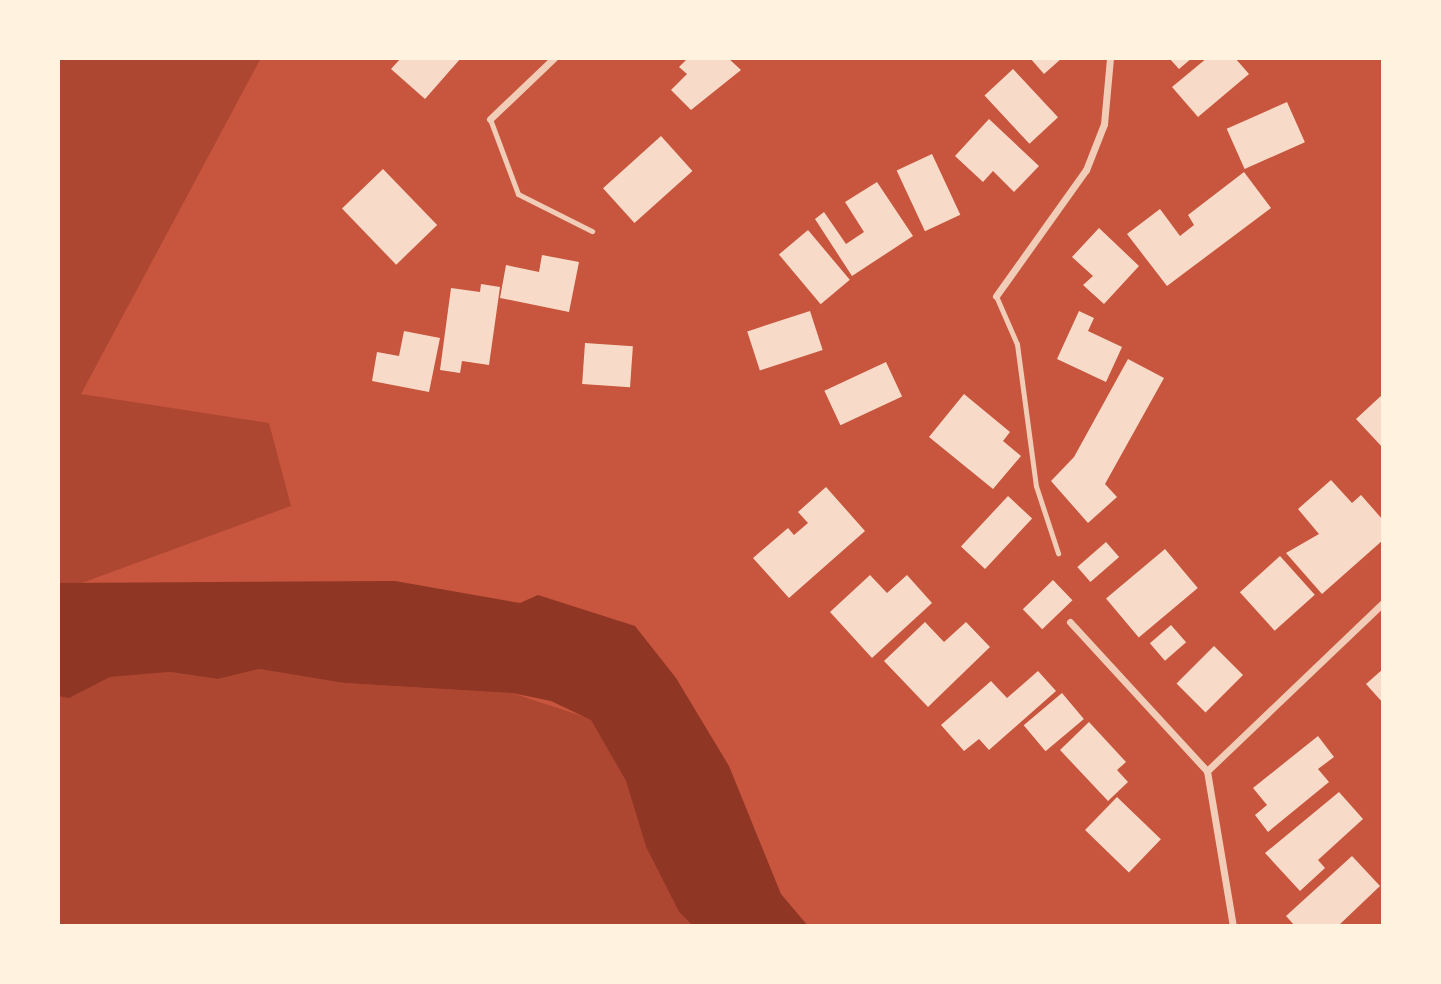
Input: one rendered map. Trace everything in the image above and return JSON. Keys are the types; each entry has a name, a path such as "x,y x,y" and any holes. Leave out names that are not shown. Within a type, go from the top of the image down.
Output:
{"street":[{"path":"490,119 554,58"},
{"path":"996,296 1086,170 1104,124 1110,58"},
{"path":"1207,771 1383,603"},
{"path":"1070,622 1207,771 1233,926"}],"lane":[{"path":"490,119 518,194 592,231"},
{"path":"996,296 1017,344 1036,486 1058,553"}],"shaded area":[{"path":"58,58 261,58 81,394 269,423 291,506 79,584 58,583"},
{"path":"395,581 520,603 538,595 635,626 676,678 729,766 781,894 808,926 693,926 679,912 646,847 626,781 591,720 551,701 512,693 344,683 259,669 218,679 170,672 110,677 69,698 58,696 58,583"},
{"path":"259,669 344,683 512,693 591,719 626,781 646,847 679,912 693,926 58,926 58,696 69,697 110,677 170,672 218,679"}],"building":[{"path":"401,58 461,58 425,99 391,69"},
{"path":"688,58 728,58 741,70 691,110 671,90 687,74 679,67"},
{"path":"1030,58 1062,58 1044,74"},
{"path":"1169,58 1192,58 1179,69"},
{"path":"1207,58 1235,58 1249,74 1198,117 1172,87"},
{"path":"1013,69 1058,117 1029,144 984,96"},
{"path":"1287,102 1305,142 1245,169 1227,129"},
{"path":"989,119 1039,166 1014,192 993,171 983,182 955,156"},
{"path":"661,136 692,171 634,223 603,188"},
{"path":"932,154 960,215 925,231 897,170"},
{"path":"383,169 437,225 396,265 342,209"},
{"path":"1244,172 1271,208 1167,286 1127,234 1160,209 1180,236 1194,225 1188,215"},
{"path":"877,182 913,236 852,276 815,219 824,212 846,244 864,232 845,202"},
{"path":"1099,228 1139,266 1104,304 1083,285 1093,276 1072,257"},
{"path":"808,230 850,280 821,304 779,254"},
{"path":"542,255 579,262 569,312 500,298 506,265 539,272"},
{"path":"481,284 500,287 489,365 462,361 460,373 440,370 451,288 480,292"},
{"path":"810,311 823,350 760,370 747,331"},
{"path":"1079,311 1094,318 1088,331 1122,347 1106,382 1057,359"},
{"path":"404,331 440,338 429,392 372,381 377,352 399,356"},
{"path":"585,343 633,346 630,387 582,384"},
{"path":"1128,359 1164,378 1105,484 1117,497 1088,523 1051,481 1074,457"},
{"path":"886,362 902,396 840,425 824,391"},
{"path":"964,394 1010,432 1003,441 1021,456 993,489 929,437"},
{"path":"1383,394 1383,448 1356,419"},
{"path":"1331,480 1352,503 1361,495 1383,520 1383,540 1322,594 1286,553 1319,534 1298,509"},
{"path":"826,487 865,531 789,598 753,558 788,528 794,535 808,523 798,512"},
{"path":"1008,496 1032,519 985,569 961,546"},
{"path":"1106,542 1119,557 1090,582 1077,567"},
{"path":"1165,549 1198,588 1139,638 1106,598"},
{"path":"1280,556 1315,595 1275,631 1240,592"},
{"path":"870,575 887,593 907,575 932,603 872,658 830,612"},
{"path":"1053,580 1072,600 1042,629 1023,609"},
{"path":"925,622 944,642 966,622 990,647 928,707 884,661"},
{"path":"1171,625 1186,642 1165,661 1150,643"},
{"path":"1214,646 1243,675 1206,712 1177,683"},
{"path":"1383,669 1383,703 1366,684"},
{"path":"1038,671 1056,691 989,750 979,739 964,751 941,725 991,681 1007,698"},
{"path":"1062,693 1084,719 1046,751 1024,725"},
{"path":"1089,722 1126,762 1117,770 1128,782 1108,801 1060,750"},
{"path":"1318,736 1334,757 1318,769 1329,782 1268,832 1255,815 1267,805 1253,788"},
{"path":"1339,792 1363,819 1318,860 1325,868 1300,891 1265,853"},
{"path":"1117,797 1161,839 1129,872 1085,830"},
{"path":"1352,856 1380,886 1338,926 1295,926 1286,916"}]}
